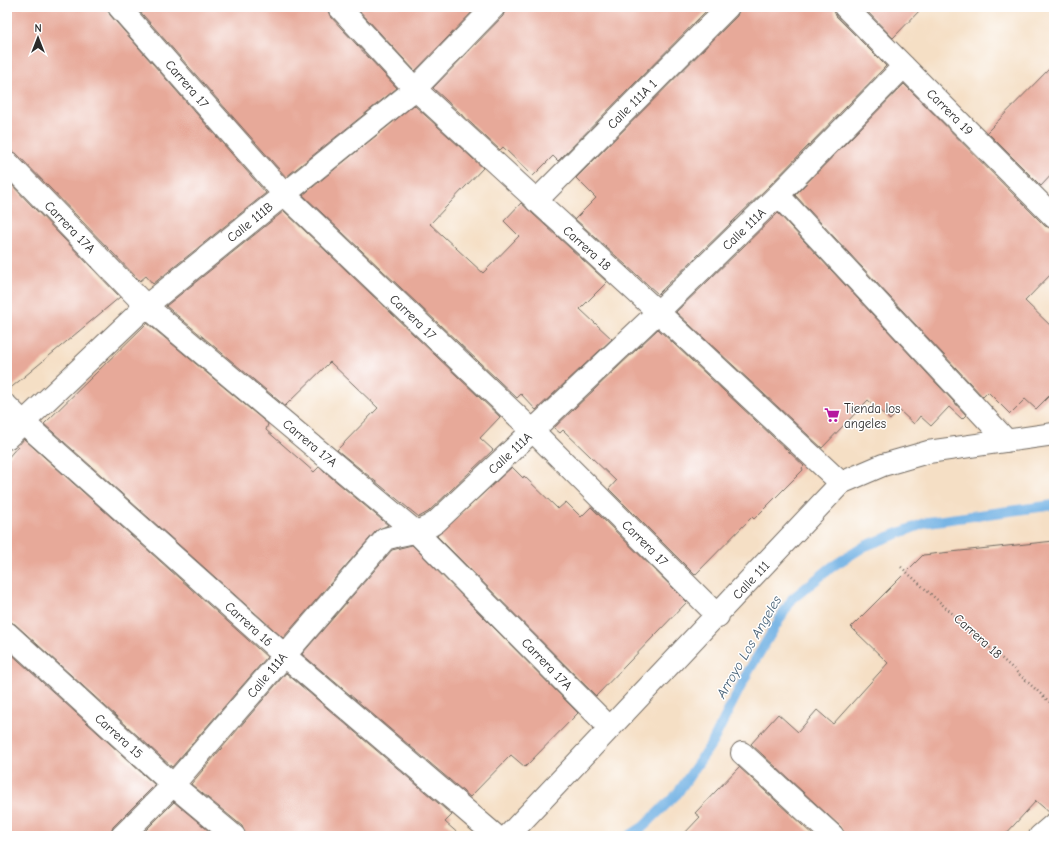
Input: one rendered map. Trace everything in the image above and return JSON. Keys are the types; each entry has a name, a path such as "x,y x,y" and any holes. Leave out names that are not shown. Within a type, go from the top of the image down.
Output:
{"street":[{"name":"Carrera 17","path":"119,7 284,194 533,431 718,616"},
{"name":"Carrera 18","path":"339,7 415,89 658,312 841,483"},
{"name":"Calle 111B","path":"7,438 146,306 415,89 494,7"},
{"name":"Calle 111A 1","path":"536,201 728,7"},
{"name":"Carrera 19","path":"845,7 1054,217"},
{"name":"Calle 111A","path":"122,836 173,785 284,654 385,539 401,534 417,533 436,522 658,312 778,195 904,66"},
{"name":"Carrera 17A","path":"7,162 146,306 417,533 610,728"},
{"path":"778,195 1007,441"},
{"name":"Carrera 16","path":"7,406 23,422 284,654 496,836"},
{"name":"Calle 111","path":"508,836 718,616 841,483 884,465 928,452 1054,434"},
{"name":"Carrera 15","path":"7,633 173,785 234,836"},
{"path":"742,753 833,836"},
{"path":"1040,836 1054,824"}],"path":[{"name":"Carrera 18","path":"901,567 1054,706"}],"building":[{"path":"7,7 107,7 110,15 266,193 153,284 146,276 140,281 16,153 7,150"},
{"path":"136,7 327,7 330,16 397,88 286,177"},
{"path":"356,7 477,7 415,71"},
{"path":"506,7 710,7 558,161 553,156 533,176 503,147 500,150 433,88 503,16"},
{"path":"740,7 833,7 836,16 886,66 769,186 658,294 575,219 596,198 576,178 737,16"},
{"path":"863,7 923,7 893,38"},
{"path":"1054,64 1054,172 1041,186 987,132"},
{"path":"904,84 1045,226 1054,229 1054,271 1025,301 1054,329 1054,391 1036,409 1025,399 1010,414 988,392 983,397 795,195"},
{"path":"414,105 483,168 430,224 483,273 519,236 504,221 521,203 607,282 580,309 612,339 536,410 521,394 517,398 303,195"},
{"path":"7,180 120,297 7,391"},
{"path":"284,211 500,417 480,438 493,450 428,512 419,517 337,450 378,408 330,362 285,406 166,306"},
{"path":"778,213 966,415 962,419 949,407 931,426 920,416 914,424 899,410 890,420 868,400 822,448 676,312"},
{"path":"147,323 268,424 266,430 314,472 319,467 388,525 376,531 283,638 44,424"},
{"path":"658,329 804,466 802,468 803,470 754,519 752,517 695,575 609,489 616,481 563,430 560,433 554,428"},
{"path":"24,439 267,657 172,767 15,624 7,621 7,459"},
{"path":"512,467 523,478 524,476 558,509 566,502 581,517 591,507 687,602 596,696 437,536"},
{"path":"1054,541 1054,812 1050,813 1036,801 1004,836 845,836 841,827 751,744 778,714 798,732 817,710 833,724 888,663 851,627 923,555"},
{"path":"412,545 578,713 525,767 511,755 470,797 302,654 392,550"},
{"path":"7,650 155,785 113,827 110,836 7,836"},
{"path":"286,673 452,815 445,822 461,836 246,836 242,826 191,784"},
{"path":"739,767 814,836 682,836 700,817 695,813"},
{"path":"174,802 215,836 140,836"}],"waterway":[{"name":"Arroyo Los Angeles","path":"629,836 643,827 677,794 712,743 748,672 792,599 833,566 865,546 928,522 1054,505"}],"place":[{"name":"Tienda los angeles","path":"832,415"}]}
